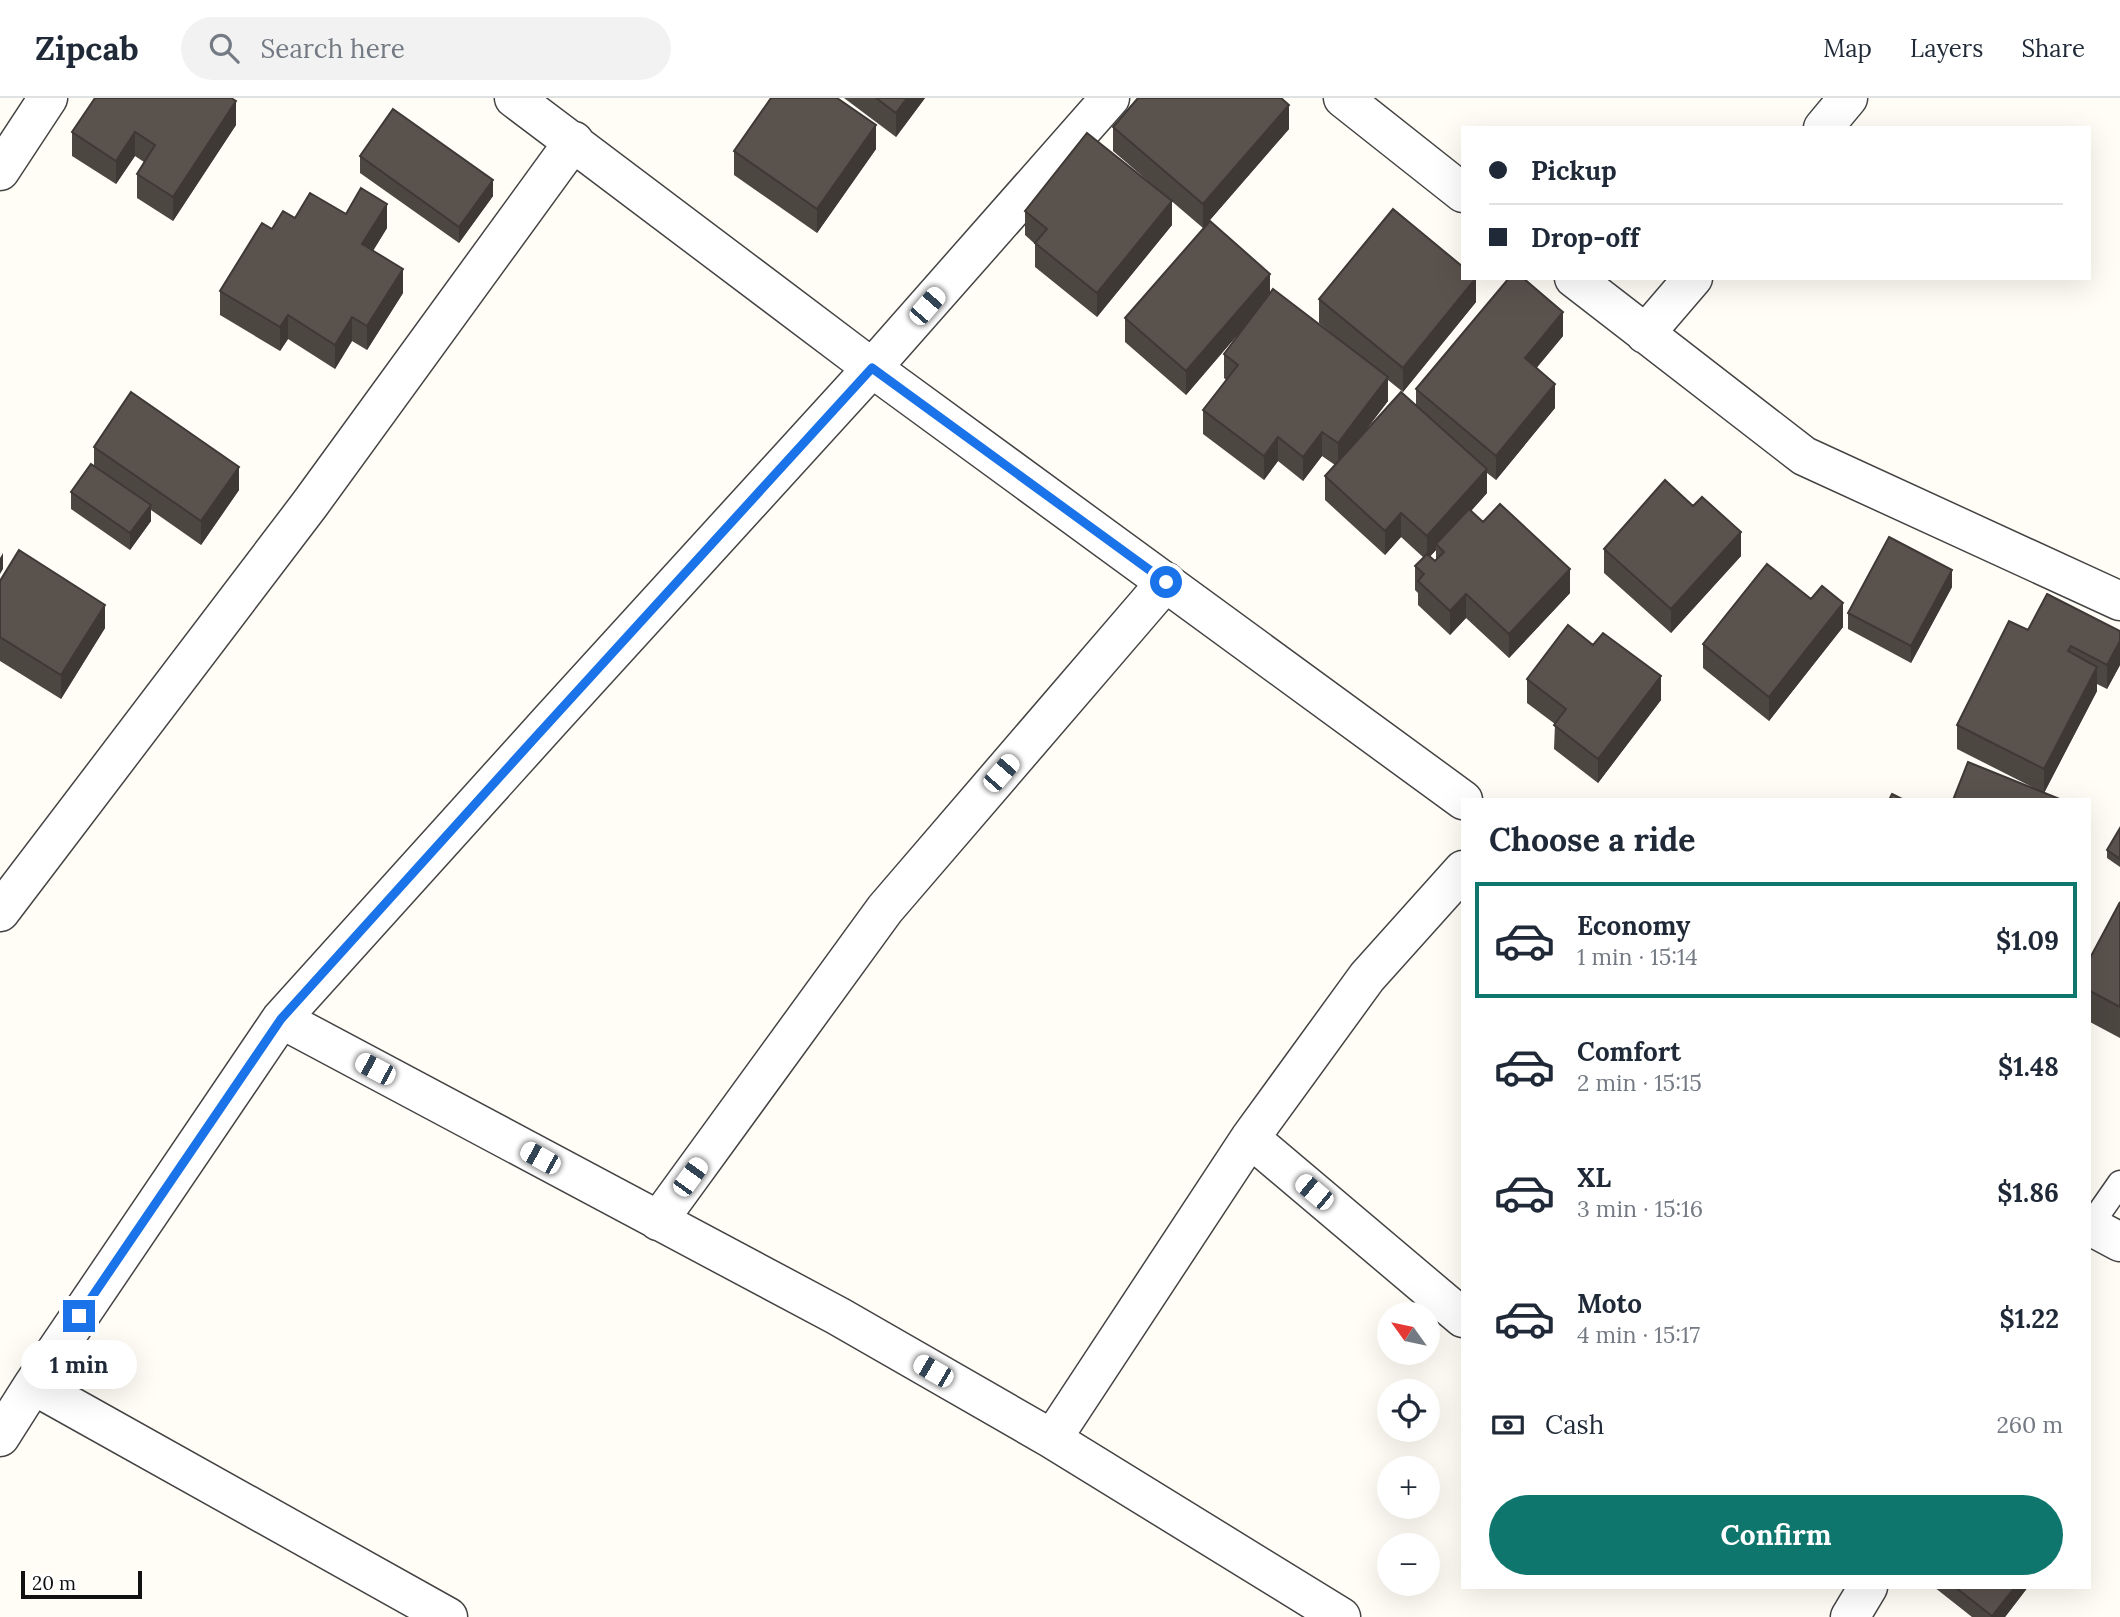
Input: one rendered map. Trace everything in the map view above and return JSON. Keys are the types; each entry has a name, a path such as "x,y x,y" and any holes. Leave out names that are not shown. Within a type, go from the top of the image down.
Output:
{"street":[{"path":"0,171 48,98"},
{"path":"514,98 872,368 1461,799"},
{"path":"0,1437 281,1019 872,368 1110,98"},
{"path":"1343,98 1461,190"},
{"path":"1825,126 1848,98"},
{"path":"5,896 310,504 573,141"},
{"path":"1577,280 1804,456 2120,601"},
{"path":"1645,334 1691,280"},
{"path":"658,1221 885,909 1166,582"},
{"path":"1052,1438 1250,1138 1367,977 1461,872"},
{"path":"281,1019 838,1316 1052,1438 1341,1617"},
{"path":"1250,1138 1461,1316"},
{"path":"2091,1227 2120,1242"},
{"path":"33,1385 448,1617"},
{"path":"1850,1617 1867,1589"}],"lane":[{"path":"2091,1225 2120,1183"}],"building":[{"path":"95,98 231,98 236,101 173,197 137,174 155,145 135,132 116,161 72,132"},
{"path":"771,98 837,98 876,125 817,209 734,151"},
{"path":"876,98 907,98 896,113"},
{"path":"1138,98 1281,98 1289,105 1203,204 1113,127"},
{"path":"393,109 493,180 459,227 360,156"},
{"path":"1087,133 1172,201 1097,293 1035,243 1047,229 1025,211"},
{"path":"361,188 387,204 362,244 403,269 367,326 352,317 335,345 288,315 280,327 220,291 262,223 272,229 283,211 295,218 310,193 346,214"},
{"path":"1393,209 1461,265 1461,280 1474,280 1403,368 1319,299"},
{"path":"1210,221 1270,274 1186,371 1125,318"},
{"path":"1507,280 1525,280 1563,312 1525,358 1555,384 1496,456 1416,389"},
{"path":"1273,289 1388,377 1338,443 1322,432 1303,457 1278,437 1264,456 1203,410 1238,365 1224,354"},
{"path":"131,392 239,467 201,521 94,447"},
{"path":"1401,392 1487,469 1427,536 1401,513 1385,531 1325,476"},
{"path":"91,464 151,505 130,533 71,492"},
{"path":"1665,480 1693,506 1702,497 1741,532 1671,609 1604,549"},
{"path":"1500,504 1570,569 1509,634 1466,594 1450,611 1418,581 1424,574 1415,566 1427,554 1435,561 1444,552 1436,544 1469,509 1483,522"},
{"path":"1889,537 1952,570 1911,646 1848,613"},
{"path":"19,550 105,605 61,675 0,637 0,581"},
{"path":"1767,564 1811,599 1822,586 1843,603 1769,697 1703,644"},
{"path":"2047,594 2120,631 2120,641 2107,665 2071,646 2068,651 2097,667 2044,769 1957,725 2009,621 2028,630"},
{"path":"1568,625 1593,645 1603,633 1661,676 1598,759 1554,725 1566,709 1527,679"},
{"path":"1968,762 2057,798 1954,798"},
{"path":"2120,828 2120,859 2107,850"},
{"path":"2120,902 2120,1007 2091,992 2091,956"},
{"path":"1958,1589 2013,1589 1992,1616"}],"route":[{"path":"79,1316 281,1019 872,368 1166,582"}]}
